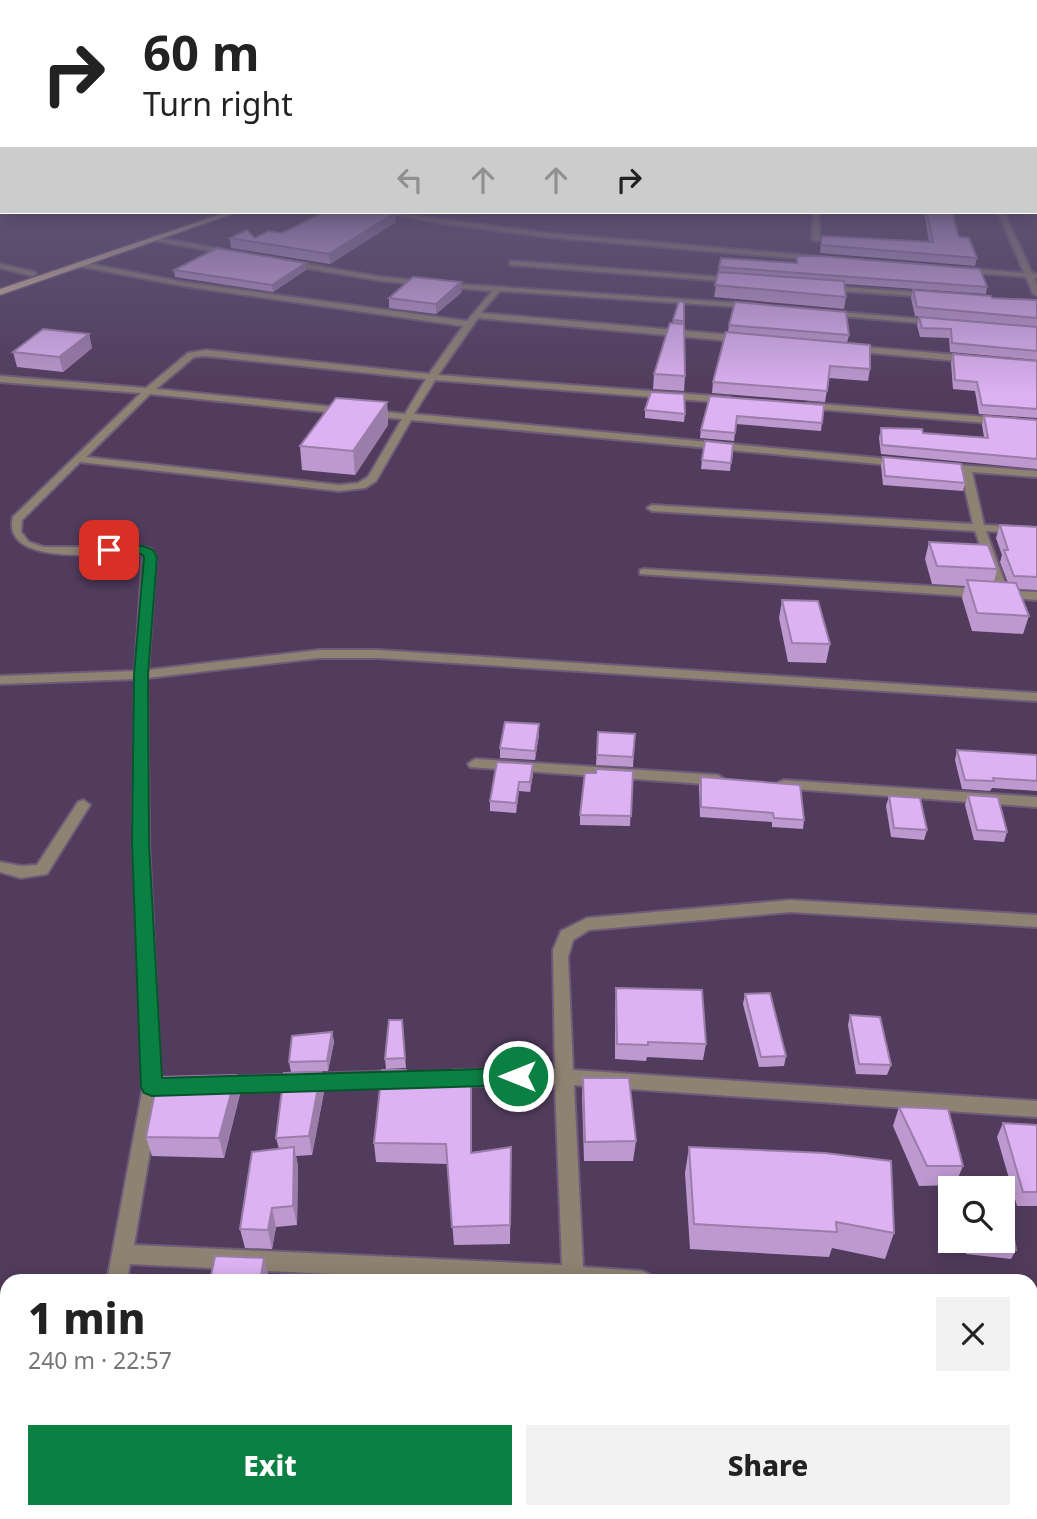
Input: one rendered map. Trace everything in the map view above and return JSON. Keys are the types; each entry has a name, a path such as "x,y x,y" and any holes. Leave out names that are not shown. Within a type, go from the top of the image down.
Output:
{"main road":[{"path":"0,285 95,253"},
{"path":"0,292 113,253"}],"street":[{"path":"231,253 248,256"},
{"path":"753,253 826,259"},
{"path":"1021,253 1033,276 1037,294"},
{"path":"275,260 382,279 497,290 764,307"},
{"path":"513,263 748,281"},
{"path":"81,264 183,285 468,324"},
{"path":"0,265 32,274"},
{"path":"948,269 1033,276"},
{"path":"817,287 941,296"},
{"path":"78,459 350,488 361,486 372,479 432,377 474,315 497,290"},
{"path":"818,312 941,323"},
{"path":"474,315 749,339"},
{"path":"845,348 982,360"},
{"path":"119,1274 159,1087 141,844 141,675 148,552 28,548 19,541 14,530 17,519 148,391 191,355 206,353 432,377 734,400"},
{"path":"0,379 912,464"},
{"path":"803,406 1037,424"},
{"path":"939,467 1037,474"},
{"path":"966,469 979,527 1003,594"},
{"path":"652,508 1037,531"},
{"path":"644,572 1037,596"},
{"path":"0,680 141,675 319,654 378,654 1037,697"},
{"path":"475,764 735,782"},
{"path":"763,783 1037,803"},
{"path":"0,867 21,872 42,870 83,805"},
{"path":"573,1274 559,957 562,940 572,931 587,924 791,906 1037,921"},
{"path":"440,1078 564,1077 1037,1110"},
{"path":"206,1085 412,1079"},
{"path":"123,1254 532,1274"}],"building":[{"path":"207,253 246,253 306,263 272,285 174,270"},
{"path":"916,253 975,253 977,258"},
{"path":"797,256 980,269 987,287 719,267 721,258 797,263"},
{"path":"718,272 844,281 846,297 715,285"},
{"path":"413,277 461,282 436,304 389,298"},
{"path":"913,290 1037,300 1037,318 917,307"},
{"path":"679,301 684,302 684,321 673,320"},
{"path":"735,302 846,312 849,335 729,325"},
{"path":"919,317 1037,327 1037,351 952,343 951,329 922,328"},
{"path":"670,323 684,324 685,376 654,374"},
{"path":"43,329 89,334 59,357 13,352"},
{"path":"726,332 870,345 870,369 830,366 827,391 713,382"},
{"path":"953,354 1037,361 1037,409 982,405 977,382 955,380"},
{"path":"651,392 684,394 685,414 645,410"},
{"path":"710,396 824,405 822,423 737,416 735,433 701,430"},
{"path":"336,398 387,402 353,451 300,446"},
{"path":"984,416 1037,420 1037,459 882,445 881,428 922,429 923,433 988,438"},
{"path":"705,441 733,444 731,463 702,460"},
{"path":"883,457 961,464 965,483 885,476"},
{"path":"1000,525 1037,527 1037,577 1014,576 1004,550 1008,550"},
{"path":"929,542 988,545 997,569 937,566"},
{"path":"967,580 1016,583 1029,616 977,613"},
{"path":"782,600 818,601 830,644 792,643"},
{"path":"505,722 539,724 535,751 500,748"},
{"path":"598,732 635,734 633,757 597,755"},
{"path":"957,750 1037,755 1037,781 993,778 994,781 965,780"},
{"path":"497,762 533,764 530,782 519,782 516,803 490,801"},
{"path":"596,769 633,771 631,816 580,815 585,773 596,773"},
{"path":"701,777 800,785 804,820 774,818 773,813 701,807"},
{"path":"968,795 998,797 1007,832 977,830"},
{"path":"889,796 920,798 927,830 894,828"},
{"path":"616,988 702,990 706,1044 617,1044"},
{"path":"770,993 786,1056 761,1057 745,994"},
{"path":"850,1015 880,1017 891,1065 859,1064"},
{"path":"389,1020 402,1020 405,1058 385,1059"},
{"path":"332,1032 327,1061 289,1062 292,1036"},
{"path":"382,1070 406,1070 406,1075 471,1073 471,1153 511,1147 510,1225 452,1227 446,1144 374,1143"},
{"path":"321,1072 309,1136 276,1138 284,1073"},
{"path":"236,1075 219,1138 146,1137 158,1077"},
{"path":"583,1078 629,1078 636,1141 585,1142"},
{"path":"899,1107 948,1109 963,1166 927,1166"},
{"path":"1003,1123 1037,1125 1037,1192 1023,1192"},
{"path":"294,1147 293,1206 272,1208 268,1230 240,1229 252,1152"},
{"path":"689,1147 825,1153 891,1161 894,1233 836,1222 837,1232 694,1224"},
{"path":"215,1256 264,1258 261,1274 211,1274"}],"route":[{"path":"109,550 143,550 148,552 150,557 141,675 141,844 152,1087 518,1076"}]}
